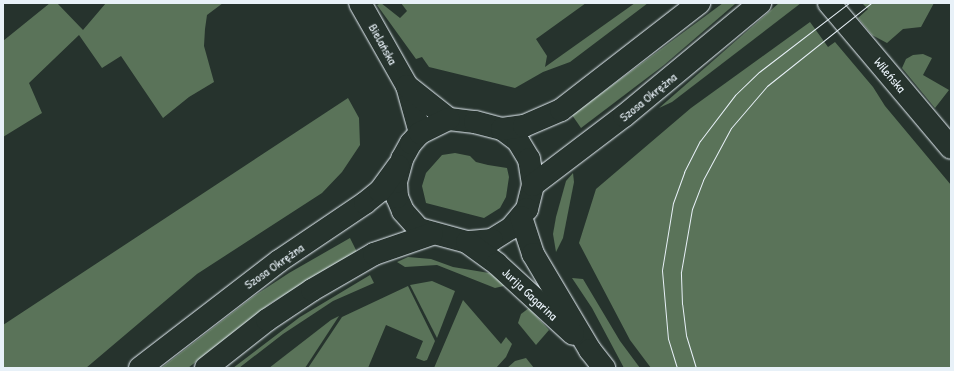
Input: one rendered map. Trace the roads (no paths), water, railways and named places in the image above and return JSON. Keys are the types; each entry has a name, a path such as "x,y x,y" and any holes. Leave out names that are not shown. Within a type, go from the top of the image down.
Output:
{"street":[{"name":"Bielańska","path":"360,3 406,86 420,133"},
{"path":"494,128 524,126 560,110 698,3"},
{"name":"Szosa Okrężna","path":"533,185 624,116 760,3"},
{"name":"Wileńska","path":"829,3 951,148"},
{"name":"Bielańska","path":"406,86 449,119"},
{"path":"449,119 461,119 494,128 511,134 525,152 532,168 533,185 527,209 521,218 511,228 492,240 467,242 432,234 419,229 403,211 397,197 396,182 402,159 420,133 449,119"},
{"name":"Szosa Okrężna","path":"140,368 279,261 365,203 380,191 402,159"},
{"name":"Jurija Gagarina","path":"521,218 533,254 590,350 604,368"},
{"path":"206,368 267,320 312,290 374,254 432,234"},
{"name":"Jurija Gagarina","path":"467,242 498,264 590,350"}],"tram line":[{"path":"677,368 668,339 662,270 673,203 684,172 700,141 735,95 759,72 849,3"},
{"path":"696,368 686,335 682,304 681,272 692,209 703,180 731,128 767,86 871,3"}]}
